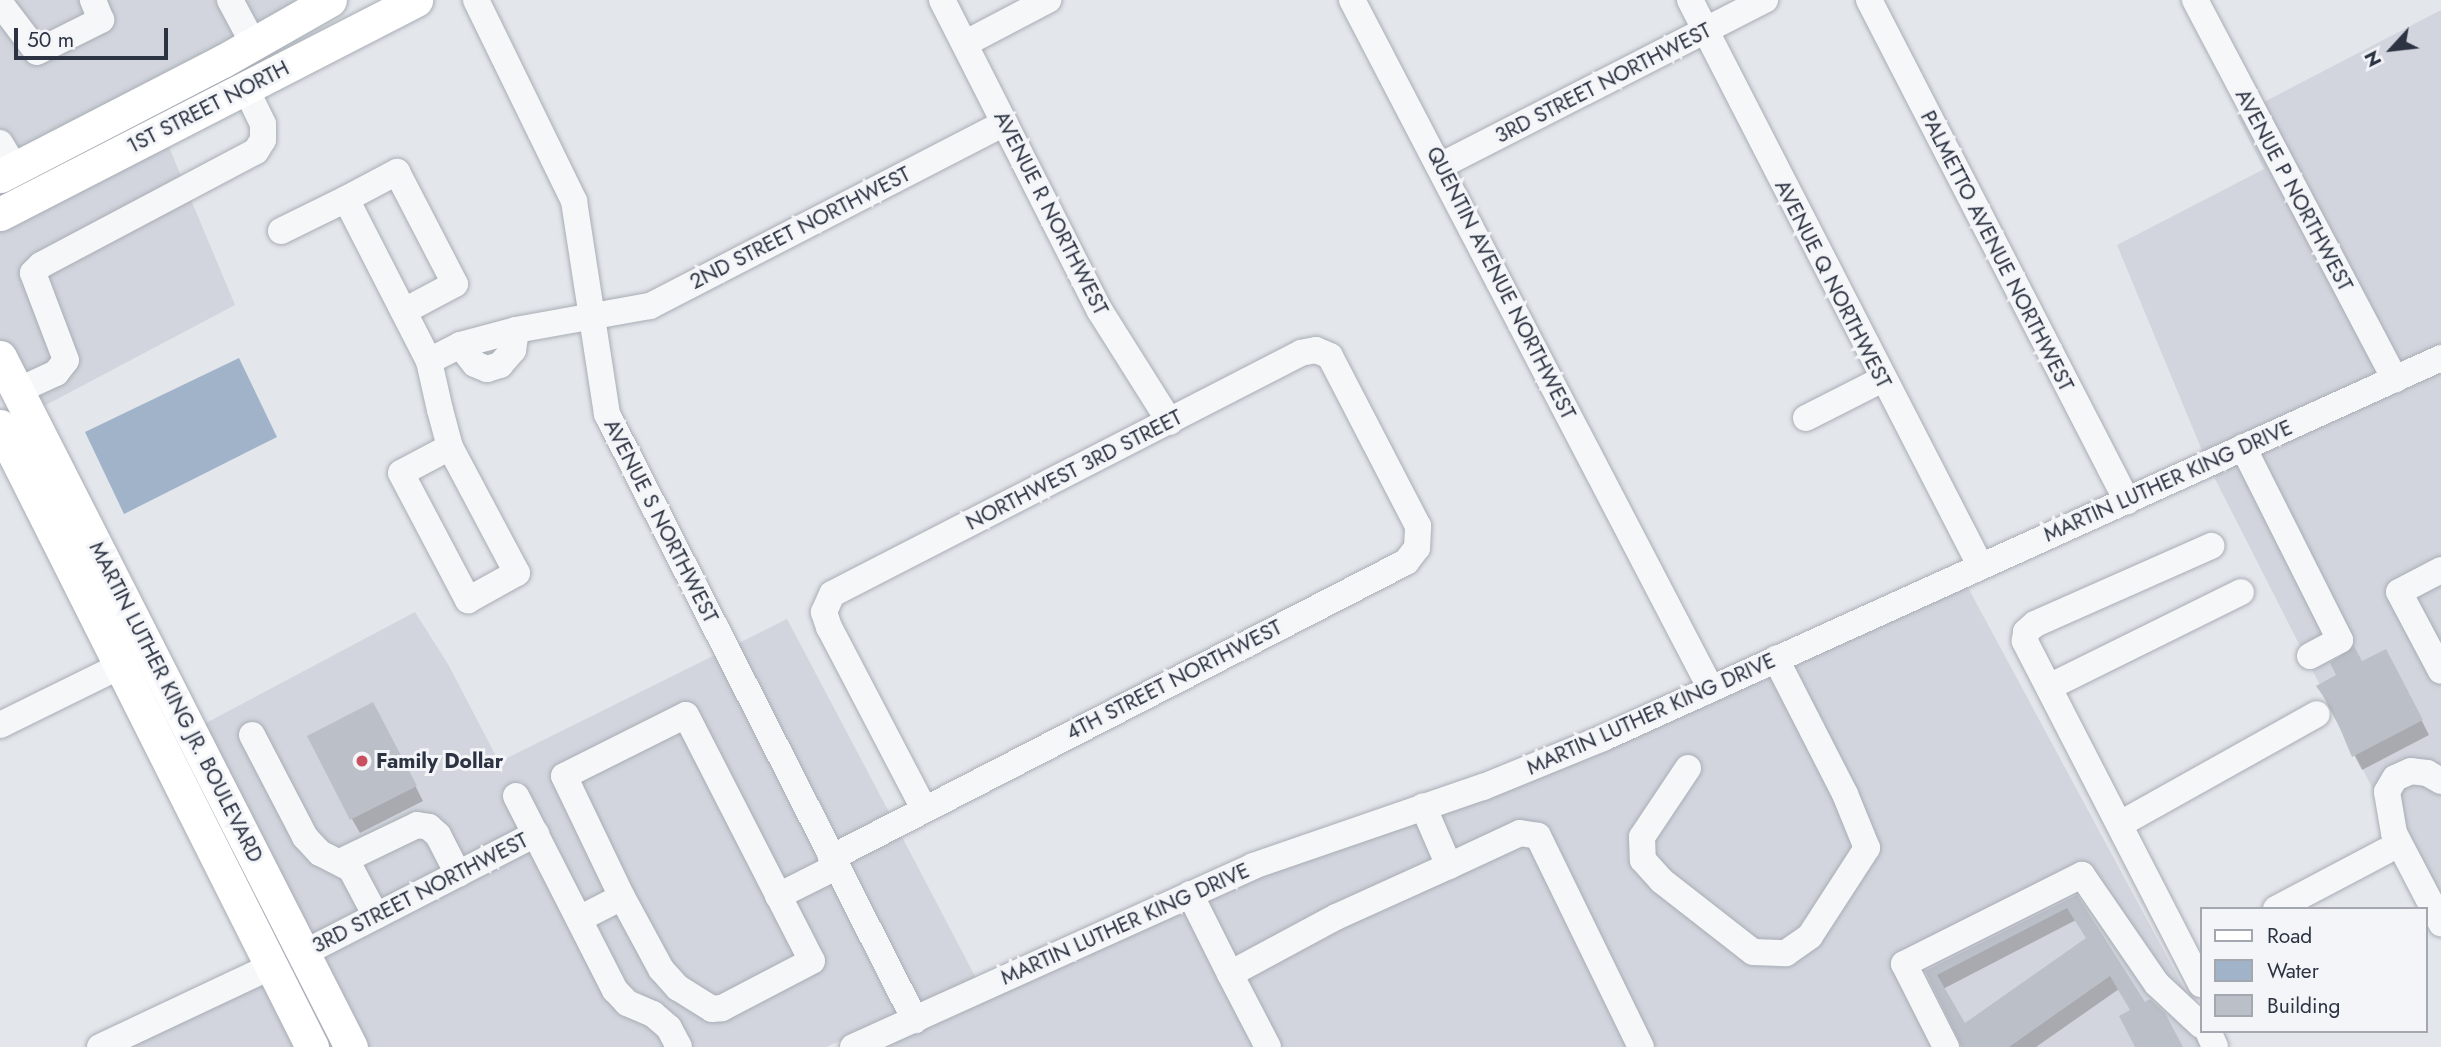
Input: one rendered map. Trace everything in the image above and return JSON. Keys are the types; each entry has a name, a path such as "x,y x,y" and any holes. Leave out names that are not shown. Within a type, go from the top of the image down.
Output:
{"main road":[{"name":"1ST STREET NORTH","path":"5,162 253,43 330,0"},
{"name":"1ST STREET NORTH","path":"0,214 416,0"},
{"name":"MARTIN LUTHER KING JR. BOULEVARD","path":"0,357 347,1040"},
{"name":"MARTIN LUTHER KING JR. BOULEVARD","path":"0,426 312,1047"},
{"path":"272,966 297,975 317,1011 347,1040"}],"street":[{"path":"0,3 37,52 101,20 93,0"},
{"path":"230,0 253,43"},
{"name":"AVENUE S NORTHWEST","path":"476,0 574,201 607,414 915,1020"},
{"name":"AVENUE R NORTHWEST","path":"942,0 1100,312 1170,422"},
{"path":"966,43 1048,0"},
{"name":"QUENTIN AVENUE NORTHWEST","path":"1352,0 1442,165 1711,689"},
{"name":"AVENUE Q NORTHWEST","path":"1690,0 1881,380 1980,565"},
{"name":"3RD STREET NORTHWEST","path":"1442,165 1765,0"},
{"name":"PALMETTO AVENUE NORTHWEST","path":"1869,0 2127,501"},
{"name":"AVENUE P NORTHWEST","path":"2195,0 2395,379"},
{"path":"17,391 57,373 66,360 33,273 41,265 256,151 263,140 263,124 246,87"},
{"name":"2ND STREET NORTHWEST","path":"429,360 460,345 475,364 487,369 500,365 513,350 516,330 650,306 1004,123"},
{"path":"281,231 397,172 455,284 404,311"},
{"path":"346,199 429,360 450,447 517,573 468,600 401,473 450,447"},
{"name":"NORTHWEST 3RD STREET","path":"924,809 824,612 830,599 846,586 1301,353 1323,352 1331,356 1405,497 1418,526 1417,544"},
{"name":"MARTIN LUTHER KING DRIVE","path":"853,1047 1191,894 1312,843 1529,769 2441,358"},
{"path":"1806,418 1881,380"},
{"path":"2243,447 2340,640 2310,656"},
{"name":"4TH STREET NORTHWEST","path":"778,896 924,809 1406,562 1417,544"},
{"path":"2200,978 2196,953 2122,823 2025,641 2026,632 2035,624 2211,546"},
{"path":"2441,570 2399,592 2441,671"},
{"path":"2049,687 2241,592"},
{"path":"1688,768 1642,837 1643,860 1662,881 1753,951 1786,953 1810,936 1867,848 1845,794 1776,659"},
{"path":"0,725 120,666"},
{"path":"2122,823 2317,714"},
{"path":"686,715 812,961 722,1009 712,1009 678,988 661,969 622,897 564,776 686,715"},
{"path":"253,735 305,836 320,853 342,861 376,916"},
{"path":"2441,781 2427,773 2411,771 2395,778 2387,792 2394,833 2441,923"},
{"path":"516,796 615,990 627,1003 653,1014 669,1028 679,1047"},
{"path":"1423,806 1449,866"},
{"path":"342,861 417,825 429,827 438,835 458,874"},
{"path":"1230,975 1336,917 1520,832 1538,836 1641,1047"},
{"name":"3RD STREET NORTHWEST","path":"304,953 536,834"},
{"path":"2280,907 2386,851"},
{"path":"1946,1047 1904,964 2082,875 2157,984 2200,1024"},
{"path":"1191,894 1268,1047"},
{"path":"579,919 622,897"},
{"path":"100,1047 272,966"}],"shaded area":[{"path":"0,0 216,0 237,40 0,164"},
{"path":"243,0 306,0 258,28"},
{"path":"2441,10 2441,346 2400,365 2262,103"},
{"path":"2241,114 2379,374 2203,453 2117,245 2264,169 2237,116"},
{"path":"166,140 235,305 27,415 0,362 0,226"},
{"path":"2441,370 2441,923 2212,473"},
{"path":"1966,584 2193,1005 2201,1047 880,1047 1257,875"},
{"path":"415,612 448,664 499,762 715,655 899,1016 826,1047 692,1047 678,1020 625,983 522,781 501,792 520,830 294,945 187,733"},
{"path":"787,619 890,814 837,843 737,644"},
{"path":"900,833 977,980 921,1005 847,861"},
{"path":"530,849 666,1047 346,1047 304,964"},
{"path":"282,974 319,1047 125,1047"}],"water":[{"path":"239,358 277,437 124,514 85,432"}],"building":[{"path":"2354,646 2362,661 2386,649 2423,720 2352,757 2331,707 2316,686 2336,675 2330,663"},
{"name":"Family Dollar","path":"373,702 417,786 350,820 307,736"},
{"path":"2077,895 2145,1002 2150,999 2165,1013 2183,1047 2135,1047 2119,1016 2130,1010 2110,976 2009,1047 1962,1047 1925,971","holes":["2067,908 2086,938 1965,1023 1937,975"]}],"place":[{"name":"Family Dollar","path":"362,761"}]}
